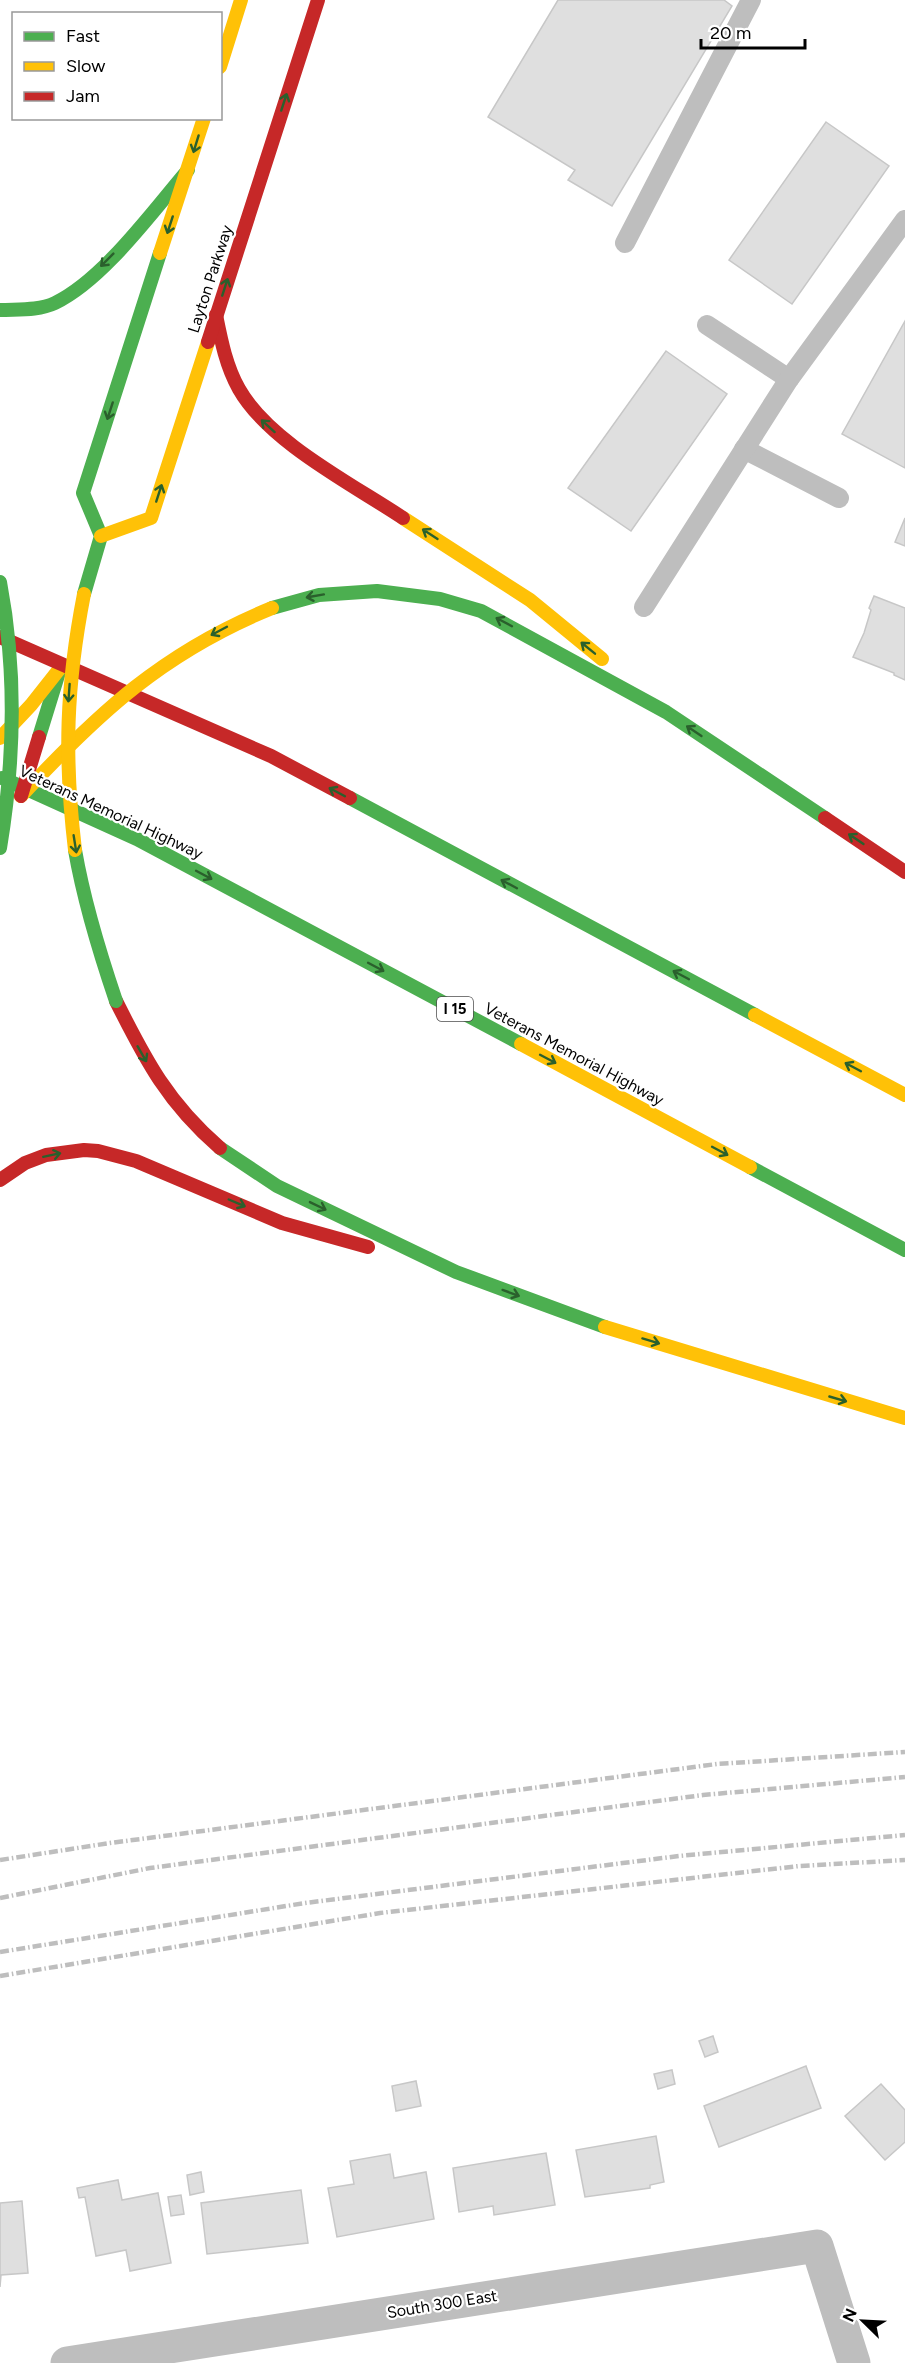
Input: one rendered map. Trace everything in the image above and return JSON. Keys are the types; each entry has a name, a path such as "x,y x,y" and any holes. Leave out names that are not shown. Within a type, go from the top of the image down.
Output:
{"main road":[{"path":"222,61 241,0"},
{"name":"Layton Parkway","path":"101,536 151,518 318,0"},
{"path":"0,865 101,536 83,493 203,120"},
{"path":"0,310 52,304 74,291 124,243 188,170"},
{"path":"216,315 222,352 237,388 243,399 271,429 290,444 530,600 666,712"},
{"path":"0,582 11,651 14,724 10,778 0,848"},
{"path":"21,796 68,744 107,708 165,663 226,627 272,608 305,598 366,591 414,594 456,603 497,618 666,712 905,872"},
{"path":"84,594 72,656 68,744 70,807 82,883 105,974 135,1042 161,1085 197,1128 225,1152 277,1186 456,1272"},
{"path":"0,637 271,756 905,1095"},
{"path":"0,738 61,667"},
{"name":"Veterans Memorial Highway","path":"0,778 137,839 905,1250"},
{"path":"0,1180 25,1163 46,1155 98,1151 136,1161 282,1223 456,1272 595,1324 905,1418"}],"street":[{"name":"South 300 East","path":"68,2363 817,2246 854,2363"}],"lane":[{"path":"625,243 751,0"},
{"path":"644,607 789,379 904,222"},
{"path":"707,325 789,379"},
{"path":"744,449 839,498"}],"building":[{"path":"558,0 724,0 732,6 612,206 568,180 575,170 488,117"},
{"path":"826,122 889,166 792,304 729,260"},
{"path":"905,321 905,468 842,434"},
{"path":"666,351 727,394 631,531 568,488"},
{"path":"905,518 905,546 895,542"},
{"path":"874,596 905,608 905,680 894,673 853,657 864,633"},
{"path":"713,2036 718,2052 705,2057 699,2041"},
{"path":"806,2066 821,2108 719,2147 704,2106"},
{"path":"672,2070 675,2084 658,2089 654,2074"},
{"path":"416,2081 421,2106 396,2111 392,2086"},
{"path":"881,2084 905,2110 905,2142 885,2160 845,2116"},
{"path":"656,2136 664,2182 650,2185 650,2188 585,2197 576,2150"},
{"path":"546,2153 555,2205 494,2215 493,2206 459,2212 453,2168"},
{"path":"390,2154 394,2178 426,2172 434,2219 337,2237 328,2188 354,2184 350,2161"},
{"path":"201,2172 204,2192 190,2195 187,2175"},
{"path":"118,2180 122,2200 158,2193 171,2263 130,2271 126,2250 96,2256 85,2197 79,2198 77,2188"},
{"path":"301,2190 308,2243 207,2254 201,2203"},
{"path":"181,2195 184,2214 171,2216 168,2197"},
{"path":"22,2201 28,2273 1,2275 0,2287 0,2203"}],"railway":[{"path":"0,1860 110,1843 717,1764 905,1752"},
{"path":"0,1898 150,1868 703,1795 905,1777"},
{"path":"0,1952 305,1903 679,1856 905,1835"},
{"path":"0,1976 380,1913 799,1866 905,1860"}],"traffic: fast":[{"path":"0,310 42,307 55,303 73,292 109,262 188,170"},
{"path":"84,594 101,536 83,493 160,253"},
{"path":"0,582 9,649 12,715 9,781 0,848"},
{"path":"272,608 319,595 377,591 440,599 481,611 666,712 825,818"},
{"path":"39,737 60,669"},
{"path":"2,778 137,839 521,1044"},
{"path":"350,798 755,1015"},
{"path":"75,850 92,926 116,1001"},
{"path":"220,1148 277,1186 456,1272 605,1327"},
{"path":"750,1167 905,1250"}],"traffic: slow":[{"path":"222,61 241,0"},
{"path":"160,253 203,120"},
{"path":"101,536 151,518 208,342"},
{"path":"403,518 530,600 602,659"},
{"path":"75,850 69,784 70,691 84,594"},
{"path":"21,796 78,737 135,687 198,644 272,608"},
{"path":"0,738 31,705 61,667"},
{"path":"755,1015 905,1095"},
{"path":"521,1044 750,1167"},
{"path":"605,1327 905,1418"}],"traffic: jam":[{"path":"208,342 318,0"},
{"path":"216,315 227,362 239,389 270,427 313,461 403,518"},
{"path":"0,637 271,756 350,798"},
{"path":"21,796 39,737"},
{"path":"825,818 905,872"},
{"path":"116,1001 148,1062 172,1098 220,1148"},
{"path":"0,1180 25,1163 46,1155 84,1150 98,1151 136,1161 282,1223 368,1247"}]}
